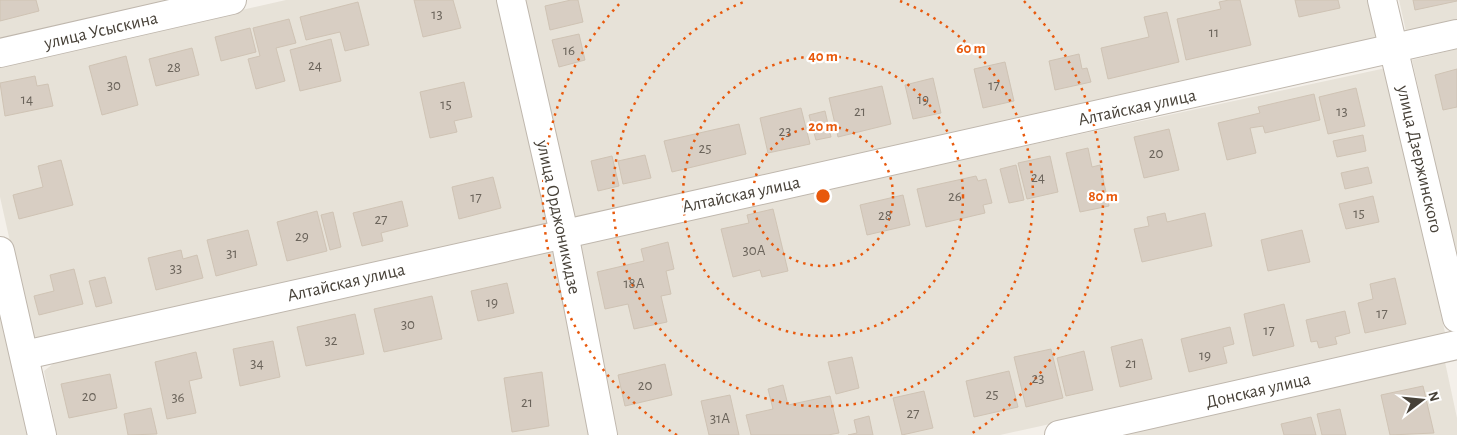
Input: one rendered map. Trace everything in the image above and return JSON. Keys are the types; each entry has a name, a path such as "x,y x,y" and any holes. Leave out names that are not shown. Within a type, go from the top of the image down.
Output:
{"street":[{"name":"улица Усыскина","path":"0,53 232,0"},
{"name":"улица Орджоникидзе","path":"511,0 564,233 603,435"},
{"name":"улица Дзержинского","path":"1382,0 1457,318"},
{"name":"Алтайская улица","path":"26,355 564,233 1394,50 1457,34"},
{"path":"0,251 26,355 42,435"},
{"name":"Донская улица","path":"1059,435 1457,345"}],"shaded area":[{"path":"0,0 181,0 0,40"},
{"path":"286,0 498,0 551,228 33,344 0,197 0,65"},
{"path":"524,0 1367,0 1378,44 573,220"},
{"path":"1399,0 1457,0 1457,24 1407,36"},
{"path":"1457,49 1457,262 1412,60"},
{"path":"1386,68 1446,337 1000,435 618,435 577,243"},
{"path":"552,247 589,435 57,435 44,371 59,359"},
{"path":"0,294 30,435 0,435"},
{"path":"1445,362 1457,418 1457,435 1121,435"}],"building":[{"path":"0,0 36,0 39,11 0,21"},
{"path":"414,0 453,0 461,28 423,37"},
{"path":"578,0 583,22 550,30 545,6"},
{"path":"1240,0 1251,45 1186,60 1177,19 1221,9 1219,2"},
{"path":"1295,0 1338,0 1340,8 1299,17"},
{"path":"1413,0 1457,0 1457,1 1415,10"},
{"path":"358,2 369,45 345,51 340,32 306,40 300,17"},
{"path":"1167,12 1179,62 1108,79 1101,48 1149,37 1144,17"},
{"path":"289,19 296,43 276,48 285,81 256,89 248,59 260,56 253,28"},
{"path":"250,28 256,52 221,61 215,37"},
{"path":"579,34 585,60 559,67 552,40"},
{"path":"331,39 341,81 300,91 290,50"},
{"path":"192,48 199,75 156,86 149,59"},
{"path":"1079,54 1082,69 1087,68 1091,82 1055,90 1049,61"},
{"path":"126,56 138,105 102,115 89,66"},
{"path":"1005,62 1014,101 983,108 974,69"},
{"path":"1457,69 1457,107 1443,110 1435,75"},
{"path":"35,76 37,86 48,84 53,106 5,116 0,83"},
{"path":"933,78 941,113 913,119 905,85"},
{"path":"464,82 472,117 454,121 457,132 430,138 420,92"},
{"path":"882,86 891,124 838,137 829,98"},
{"path":"1356,88 1365,126 1328,134 1319,97"},
{"path":"1314,94 1320,120 1265,133 1263,126 1250,128 1256,153 1227,160 1218,123 1260,113 1258,107"},
{"path":"801,108 810,144 768,153 760,118"},
{"path":"825,111 831,137 816,140 809,115"},
{"path":"739,124 746,154 672,172 664,141"},
{"path":"1169,129 1179,170 1144,178 1134,137"},
{"path":"1363,135 1366,151 1337,157 1333,141"},
{"path":"1088,148 1092,167 1100,165 1109,206 1080,212 1066,153"},
{"path":"645,155 651,178 623,184 618,161"},
{"path":"612,156 619,186 598,191 591,161"},
{"path":"1050,156 1058,192 1027,199 1018,163"},
{"path":"61,160 73,205 19,219 13,195 43,187 38,166"},
{"path":"1016,165 1024,200 1009,203 1000,169"},
{"path":"1368,167 1372,183 1345,189 1341,173"},
{"path":"976,176 978,181 986,179 992,203 983,205 985,213 926,227 917,189"},
{"path":"493,177 501,208 459,219 452,187"},
{"path":"903,195 910,225 867,235 860,205"},
{"path":"1373,196 1379,222 1346,229 1339,204"},
{"path":"402,201 408,226 381,233 383,241 362,246 353,213"},
{"path":"773,209 788,271 762,277 760,270 733,277 721,229 749,223 747,215"},
{"path":"317,211 327,251 287,261 277,222"},
{"path":"333,212 341,247 330,250 321,215"},
{"path":"1165,213 1167,222 1205,213 1212,246 1142,262 1134,229 1149,226 1147,217"},
{"path":"248,230 257,265 216,276 207,240"},
{"path":"1302,230 1310,262 1268,271 1261,240"},
{"path":"668,242 674,269 666,271 671,294 661,296 667,322 634,329 628,304 605,309 597,272 644,261 641,249"},
{"path":"181,250 183,259 197,255 203,278 156,290 148,258"},
{"path":"74,269 83,304 39,315 34,296 54,291 50,275"},
{"path":"105,277 112,303 96,307 89,281"},
{"path":"1395,278 1406,324 1365,333 1358,303 1373,299 1370,284"},
{"path":"507,283 514,313 478,321 471,291"},
{"path":"432,296 442,339 384,352 374,309"},
{"path":"1284,304 1294,346 1253,356 1244,314"},
{"path":"1345,311 1350,333 1335,337 1337,344 1319,348 1317,341 1311,342 1306,320"},
{"path":"355,314 364,354 306,366 297,327"},
{"path":"1230,327 1234,344 1223,347 1227,363 1189,372 1181,339"},
{"path":"1142,339 1152,379 1120,387 1111,347"},
{"path":"273,341 280,377 240,386 233,349"},
{"path":"1051,349 1063,398 1026,407 1014,357"},
{"path":"1084,351 1093,390 1066,396 1057,358"},
{"path":"196,352 202,378 189,381 196,413 167,419 155,362"},
{"path":"852,357 859,388 836,394 828,362"},
{"path":"665,364 672,395 625,406 618,375"},
{"path":"1009,371 1018,407 974,417 966,381"},
{"path":"542,372 549,426 512,432 504,378"},
{"path":"110,374 117,408 69,418 61,384"},
{"path":"783,385 788,405 830,396 839,433 828,435 751,435 746,415 773,409 768,389"},
{"path":"1423,386 1434,433 1390,435 1381,395"},
{"path":"924,391 933,428 902,435 893,398"},
{"path":"730,395 739,435 709,435 701,401"},
{"path":"151,408 157,434 128,435 124,414"},
{"path":"1340,409 1346,435 1322,435 1317,414"},
{"path":"869,416 873,435 848,435 857,433 854,420"},
{"path":"1311,417 1316,435 1284,435 1281,424"}]}
